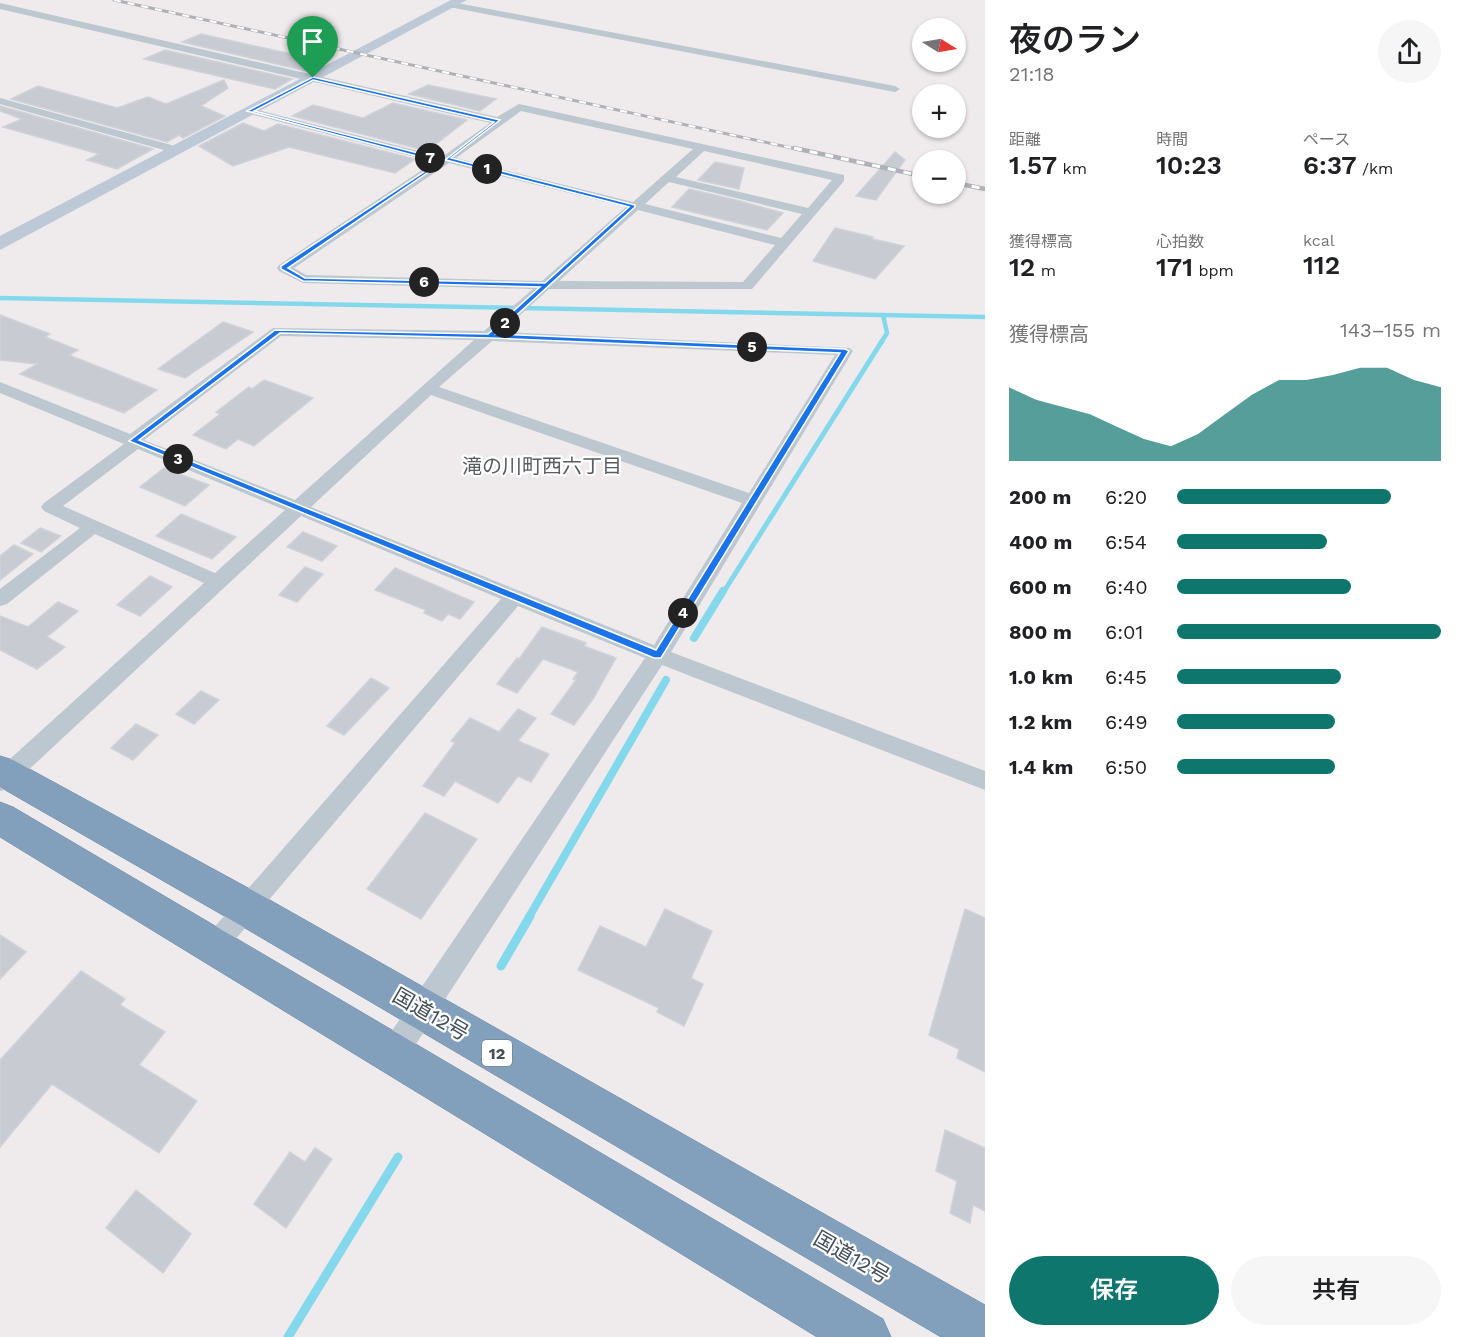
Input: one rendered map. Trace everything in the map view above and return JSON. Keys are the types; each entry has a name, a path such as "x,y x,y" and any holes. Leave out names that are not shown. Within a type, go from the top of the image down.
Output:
{"highway":[{"name":"国道12号","path":"3,775 247,908 985,1334"},
{"path":"0,818 865,1337"}],"street":[{"path":"0,244 457,2 895,89"},
{"path":"0,6 498,121"},
{"path":"0,102 178,150"},
{"path":"519,107 701,148 840,178 747,286 546,285 303,279 284,268 445,160 519,107"},
{"path":"250,111 784,243"},
{"path":"3,775 429,389 701,148"},
{"path":"666,178 810,212"},
{"path":"218,582 50,507 278,331 490,336 845,351 658,655 393,1054"},
{"path":"0,387 658,655 985,781"},
{"path":"429,389 752,500"},
{"path":"0,599 94,526"},
{"path":"214,946 514,597"}],"building":[{"path":"201,34 324,61 306,71 182,42"},
{"path":"165,50 292,79 275,89 144,59"},
{"path":"224,80 228,88 201,106 225,116 183,138 179,135 167,142 11,99 38,86 117,108 148,97 166,104"},
{"path":"428,85 496,99 480,111 409,94"},
{"path":"393,103 467,120 427,151 292,116 313,105 363,118"},
{"path":"0,106 153,149 117,169 87,160 99,154 3,127 22,119 0,111"},
{"path":"243,123 264,131 278,124 415,159 395,173 289,147 233,166 199,146"},
{"path":"895,152 905,160 876,200 856,196"},
{"path":"715,162 744,168 739,189 698,180"},
{"path":"689,189 783,213 767,230 672,207"},
{"path":"835,228 904,246 875,279 813,261"},
{"path":"0,315 50,334 45,337 78,350 69,355 157,390 124,413 20,374 37,364 0,360"},
{"path":"223,322 253,332 185,378 158,369"},
{"path":"264,380 313,398 254,446 238,439 226,449 193,435 220,414 216,412 249,387 252,389"},
{"path":"164,468 209,485 185,506 140,487"},
{"path":"181,514 236,537 212,559 156,536"},
{"path":"40,528 61,536 41,552 21,543"},
{"path":"303,532 337,546 322,561 287,547"},
{"path":"14,545 33,554 0,580 0,556"},
{"path":"305,567 323,574 297,602 279,595"},
{"path":"395,568 474,602 460,619 448,614 442,621 424,613 426,610 375,590"},
{"path":"150,576 172,587 140,616 117,605"},
{"path":"58,602 78,611 47,637 65,647 37,669 0,650 0,616 28,627"},
{"path":"542,627 586,643 584,646 616,658 593,699 574,725 551,714 576,680 573,679 578,672 543,659 517,693 497,684"},
{"path":"371,678 389,688 344,735 327,726"},
{"path":"201,691 219,700 194,724 176,714"},
{"path":"518,709 536,718 518,741 549,754 531,782 518,776 498,803 455,781 444,796 423,786 455,743 451,741 470,718 499,732"},
{"path":"136,724 158,735 133,760 111,748"},
{"path":"425,813 477,839 421,919 367,889"},
{"path":"665,909 712,931 691,978 703,984 684,1026 657,1012 659,1008 578,970 600,926 646,947"},
{"path":"965,909 985,918 985,1072 957,1058 959,1049 929,1035"},
{"path":"0,935 26,952 0,979"},
{"path":"81,971 125,999 120,1005 165,1032 139,1065 197,1101 159,1153 52,1084 0,1147 0,1060"},
{"path":"945,1130 985,1148 985,1211 973,1205 970,1223 950,1213 957,1181 936,1171"},
{"path":"315,1148 332,1159 286,1228 254,1204 290,1152 305,1162"},
{"path":"136,1190 191,1234 163,1273 106,1228"}],"waterway":[{"path":"0,298 883,315"},
{"path":"881,343 887,333 883,315"},
{"path":"883,315 985,317"},
{"path":"723,593 882,341"},
{"path":"694,638 723,591"},
{"path":"529,917 666,680"},
{"path":"501,966 530,916"},
{"path":"288,1337 398,1157"}],"railway":[{"path":"114,0 801,150"},
{"path":"794,148 912,174"},
{"path":"966,185 985,189"}],"district":[{"name":"滝の川町西六丁目","path":"542,466"}],"route":[{"path":"313,78 250,111 444,161 284,268 303,279 546,285 490,336 845,351 658,655 133,441 278,331 490,336 633,206 447,159 498,121 313,78"}]}
